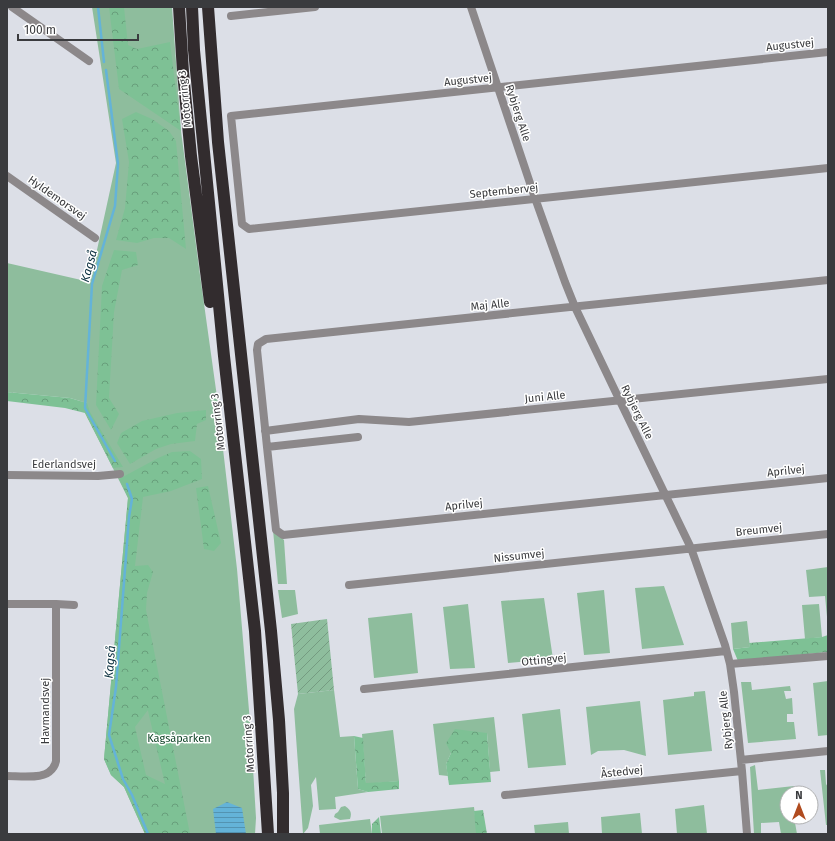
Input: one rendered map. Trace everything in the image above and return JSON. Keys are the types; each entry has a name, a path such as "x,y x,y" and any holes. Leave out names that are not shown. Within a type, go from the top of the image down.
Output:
{"highway":[{"path":"179,7 183,72 192,156 211,303 224,356"},
{"name":"Motorring 3","path":"192,7 194,57 224,356 255,631 268,834"},
{"path":"208,7 218,142 271,631 279,720 283,793 283,834"},
{"path":"283,793 289,834"}],"street":[{"path":"12,7 89,61"},
{"path":"231,16 315,7"},
{"name":"Rybjerg Alle","path":"471,7 535,198 565,282 620,401 691,548 726,651 730,664 734,692 747,834"},
{"name":"Augustvej","path":"236,166 231,116 828,52"},
{"name":"Septembervej","path":"236,166 242,224 249,229 828,168"},
{"name":"Hyldemorsvej","path":"7,176 95,238"},
{"name":"Maj Alle","path":"267,448 257,350 258,344 266,339 828,280"},
{"name":"Juni Alle","path":"265,431 359,420 409,422 828,379"},
{"path":"267,448 358,437"},
{"name":"Aprilvej","path":"267,448 276,530 284,535 828,478"},
{"name":"Ederlandsvej","path":"7,475 98,476 120,474"},
{"name":"Breumvej","path":"691,548 828,534"},
{"name":"Nissumvej","path":"349,585 691,548"},
{"path":"7,604 74,605"},
{"name":"Havmandsvej","path":"7,776 41,776 54,768 56,761 56,604"},
{"name":"Ottingvej","path":"364,689 726,651"},
{"path":"730,664 828,656"},
{"path":"741,760 828,751"},
{"name":"Åstedvej","path":"505,795 742,771"}],"green space":[{"name":"Kagsåparken","path":"92,7 172,7 181,131 223,440 237,569 251,734 256,818 255,834 145,834 124,787 111,775 104,759 128,498 85,413 87,403 70,398 7,392 7,263 90,282 116,163"},
{"path":"109,7 124,7 128,45 137,49 170,42 181,131 119,89"},
{"path":"136,112 152,119 169,131 176,141 186,249 169,238 154,238 137,243 116,240 125,208 129,162 122,119"},
{"path":"114,250 136,252 138,265 122,270 114,312 109,398 119,414 111,430 96,405 102,286"},
{"path":"7,392 70,398 87,403 90,412 123,467 113,468 85,413 65,408 7,401"},
{"path":"206,410 206,420 197,424 195,441 171,444 156,449 130,464 117,443 121,433 142,421 177,413"},
{"path":"190,451 201,459 202,479 171,491 143,497 135,566 148,565 153,572 147,593 146,610 190,834 145,834 124,787 111,775 104,759 128,498 119,479 172,452","holes":["148,710 165,784 146,775 135,727"]},
{"path":"208,486 221,543 214,551 204,549 196,488"},
{"path":"273,530 284,540 287,584 278,584"},
{"path":"828,567 828,627 825,596 809,597 806,570"},
{"path":"664,586 684,645 642,649 635,588"},
{"path":"278,590 295,590 298,614 282,618"},
{"path":"604,590 610,653 584,655 577,593"},
{"path":"544,598 553,659 508,663 501,601"},
{"path":"468,604 475,668 450,669 443,607"},
{"path":"819,604 822,637 805,639 802,605"},
{"path":"412,613 418,673 374,678 368,618"},
{"path":"327,619 334,690 298,694 291,624"},
{"path":"747,621 750,647 733,649 731,623"},
{"path":"828,635 828,652 738,661 733,649 750,647 749,643 822,637"},
{"path":"828,681 828,735 818,736 813,683"},
{"path":"741,682 751,682 752,690 790,686 791,691 784,691 786,699 792,698 793,714 787,714 787,722 794,722 796,739 748,743"},
{"path":"334,690 340,737 354,736 358,789 368,792 335,797 336,809 319,810 316,777 311,785 313,806 308,828 303,834 294,709 298,694"},
{"path":"705,691 712,751 668,755 663,700 694,696 694,692"},
{"path":"640,701 646,756 624,750 598,751 591,755 586,707"},
{"path":"560,709 566,765 528,768 522,714"},
{"path":"494,717 500,771 490,772 487,733 451,753 446,764 448,776 439,775 433,724"},
{"path":"455,729 487,733 491,782 449,785 446,764 451,753 446,743"},
{"path":"393,730 399,781 366,784 362,734"},
{"path":"354,736 363,738 366,783 399,781 399,789 368,792 358,789"},
{"path":"755,765 758,790 779,788 779,822 761,823 761,834 754,834 750,767"},
{"path":"820,770 825,770 826,784 828,787 828,825 826,825"},
{"path":"704,805 707,834 677,834 675,809"},
{"path":"345,806 349,809 351,815 350,819 340,820 334,817 341,807"},
{"path":"474,807 477,834 382,834 380,816"},
{"path":"483,810 487,834 476,834 474,811"},
{"path":"640,813 642,834 602,834 601,817"},
{"path":"379,817 381,834 372,834 372,824"},
{"path":"370,819 372,834 320,834 319,825"},
{"path":"568,822 569,834 535,834 534,825"},
{"path":"780,825 795,825 797,834 781,834"}],"water":[{"path":"227,802 242,808 246,834 216,834 213,809"}],"waterway":[{"name":"Kagså","path":"98,7 104,62"},
{"name":"Kagså","path":"106,70 118,164 115,206 92,284 85,408 115,461"},
{"name":"Kagså","path":"127,484 132,499 129,517 116,687 109,735 123,779 132,795 148,834"}]}
